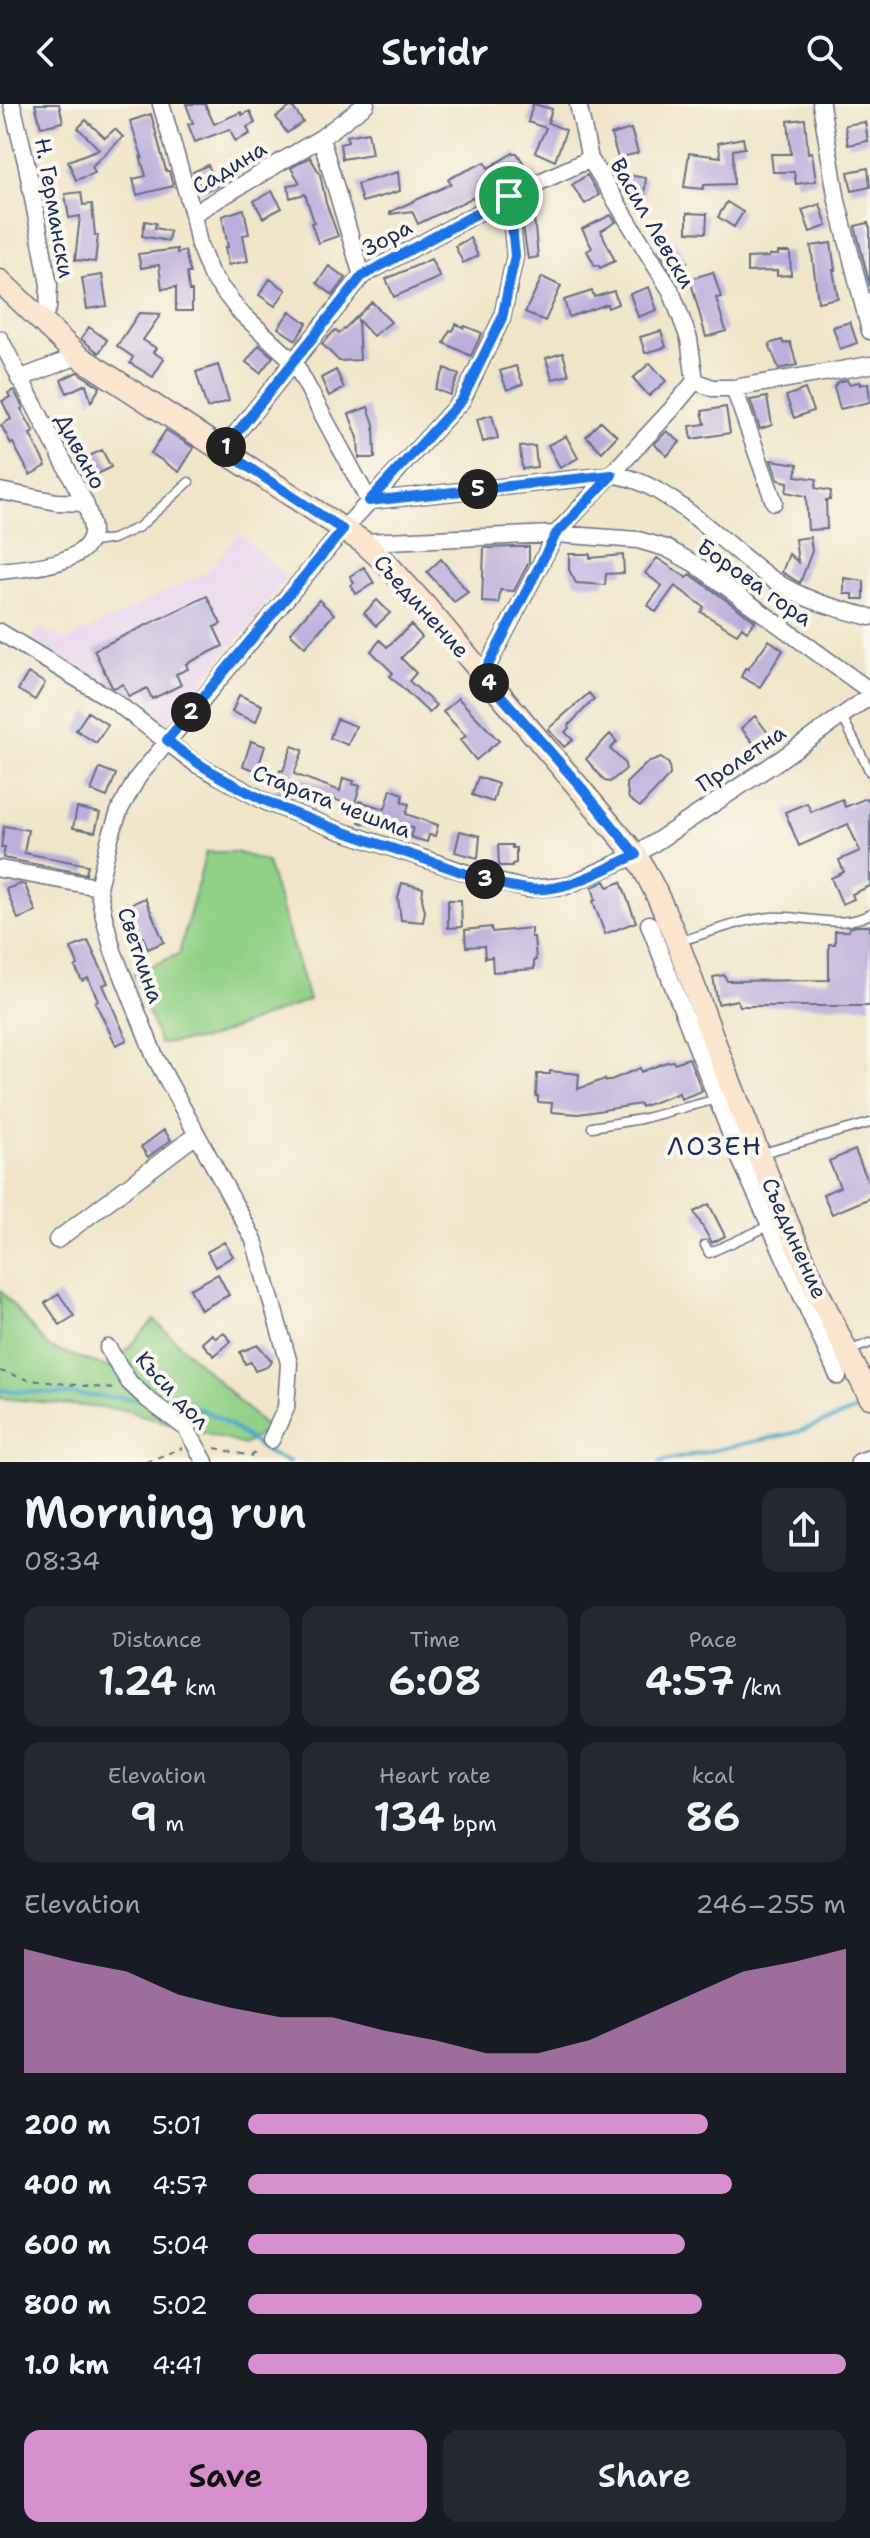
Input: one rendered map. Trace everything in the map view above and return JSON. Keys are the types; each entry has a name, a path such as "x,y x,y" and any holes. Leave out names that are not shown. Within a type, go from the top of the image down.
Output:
{"street":[{"name":"Н. Германски","path":"12,104 49,285 48,308 41,319"},
{"path":"161,104 199,245 211,275 239,311 294,362 369,501"},
{"name":"Садина","path":"193,214 321,138 366,104"},
{"name":"Васил Левски","path":"578,104 590,159 671,291 689,339 695,381"},
{"path":"822,104 837,201 870,331"},
{"path":"321,138 362,276"},
{"name":"Зора","path":"223,450 362,276 509,196 590,159"},
{"name":"Светлина","path":"271,1440 286,1408 289,1363 254,1240 155,1057 113,951 98,887 120,809 138,777 343,530 462,400 502,318 515,256 509,196"},
{"name":"Съединение","path":"0,281 78,356 363,542 426,607 636,855 651,880 677,942 758,1154 777,1222 870,1397"},
{"name":"Дивано","path":"0,339 85,503 92,534 88,543"},
{"path":"19,379 78,356"},
{"path":"483,675 556,534 695,381 712,388 734,388 870,365"},
{"path":"734,388 774,502"},
{"name":"Борова гора","path":"369,501 626,475 663,494 773,580 806,599 870,617"},
{"path":"0,491 57,502 85,503"},
{"name":"Борова гора","path":"363,542 556,534 638,540 666,548 695,564 870,694"},
{"path":"0,571 53,564 68,559 88,543"},
{"name":"Старата чешма","path":"0,632 114,701 196,764 268,803 335,829 485,879 527,889 566,886 636,855"},
{"name":"Пролетна","path":"636,855 778,761 870,694"},
{"path":"0,869 98,887"},
{"path":"649,924 687,1027 777,1222 838,1376"},
{"path":"57,1240 196,1135"},
{"name":"Къси дол","path":"108,1348 129,1382 186,1428 205,1462"},
{"path":"859,1462 870,1458"}],"lane":[{"path":"88,543 113,539 139,527 189,482"},
{"path":"841,715 870,772"},
{"path":"677,942 773,916 821,922 849,920 870,914"},
{"path":"592,1127 641,1119 718,1099"},
{"path":"758,1154 870,1123"},
{"path":"705,1245 709,1253 777,1222"},
{"path":"846,1352 870,1343"}],"path":[{"path":"0,1371 29,1380 139,1391"}],"shaded area":[{"path":"239,533 287,578 166,726 32,640 39,627 65,641 206,573"}],"green space":[{"path":"206,852 236,852 267,862 309,1000 207,1039 160,1044 134,973 179,954"},
{"path":"0,1290 48,1347 110,1368 154,1320 268,1429 244,1445 124,1410 0,1398"}],"building":[{"path":"35,104 59,104 63,122 41,127"},
{"path":"186,104 205,104 214,124 250,111 255,123 247,127 250,134 235,141 230,129 195,142 188,124 193,123"},
{"path":"533,104 552,109 548,123 566,130 555,161 535,152 546,128 528,122"},
{"path":"292,106 303,122 287,133 276,117"},
{"path":"151,114 173,186 137,195 133,179 146,176 130,121"},
{"path":"805,119 808,153 812,152 816,181 796,184 794,172 773,172 771,154 791,154 788,121"},
{"path":"86,120 105,138 115,129 123,137 92,166 95,173 76,180 68,161 99,149 78,128"},
{"path":"865,122 868,141 848,145 845,125"},
{"path":"631,129 638,153 618,158 611,135"},
{"path":"368,132 372,154 342,159 340,144 348,142 347,136"},
{"path":"743,138 745,148 733,150 734,184 704,185 703,189 684,187 689,153 721,157 718,143"},
{"path":"517,153 527,169 507,181 418,224 412,211 390,214 451,184 448,179 485,162 488,168"},
{"path":"310,157 320,174 338,236 318,243 305,194 290,198 288,185 300,183 291,168"},
{"path":"208,165 217,186 202,192 193,172"},
{"path":"868,168 870,187 852,191 848,172"},
{"path":"398,172 400,191 362,202 357,184"},
{"path":"622,174 646,178 644,195 624,193 620,188"},
{"path":"587,175 599,195 585,204 572,185"},
{"path":"272,191 282,208 263,218 254,201"},
{"path":"81,192 83,205 92,204 95,235 98,235 95,262 75,260 80,216 69,218 65,194"},
{"path":"727,202 743,212 734,227 718,217"},
{"path":"820,204 827,226 810,232 802,210"},
{"path":"244,209 249,234 243,235 248,261 228,265 222,216"},
{"path":"687,213 707,214 706,233 687,232"},
{"path":"611,215 616,222 601,231 615,261 600,268 595,266 587,251 592,248 582,229"},
{"path":"534,218 538,257 528,259 522,220"},
{"path":"145,221 156,223 155,228 170,231 168,241 142,236"},
{"path":"868,223 870,229 870,286 855,226"},
{"path":"470,238 478,256 463,263 455,246"},
{"path":"674,240 687,263 672,272 659,250"},
{"path":"831,243 838,298 818,302 811,246"},
{"path":"177,249 177,253 185,251 190,273 187,273 189,291 192,291 192,311 176,311 176,287 162,289 159,265 141,268 138,254"},
{"path":"778,252 790,252 791,275 777,276 777,271 747,272 747,258 769,257 778,255"},
{"path":"431,259 440,277 394,297 386,279"},
{"path":"329,266 346,278 333,295 317,283"},
{"path":"713,272 721,297 716,298 726,331 706,337 690,279"},
{"path":"102,275 107,306 87,309 82,278"},
{"path":"542,277 561,286 545,321 525,312"},
{"path":"270,279 286,290 275,306 259,295"},
{"path":"649,287 657,310 638,317 630,294"},
{"path":"592,291 594,297 614,291 618,304 608,308 607,304 569,317 564,300"},
{"path":"372,302 391,322 373,336 358,320 360,360 339,361 322,344 335,330 339,333 343,330"},
{"path":"290,311 307,323 296,340 278,328"},
{"path":"139,313 161,314 143,340 156,348 153,352 164,359 153,377 130,363 133,357 117,346"},
{"path":"850,322 857,343 840,349 833,327"},
{"path":"456,324 482,333 471,356 444,343"},
{"path":"89,327 107,340 99,353 81,339"},
{"path":"661,331 666,347 645,353 640,337"},
{"path":"782,340 784,344 790,342 797,365 779,369 769,344"},
{"path":"259,345 273,357 260,373 246,362"},
{"path":"563,353 569,375 552,379 546,358"},
{"path":"650,363 666,381 649,396 633,378"},
{"path":"218,365 229,401 207,408 196,372"},
{"path":"516,366 523,384 507,390 500,371"},
{"path":"445,368 459,375 450,395 435,389"},
{"path":"336,370 344,388 329,396 321,378"},
{"path":"77,372 100,387 91,402 86,384 67,393 61,380"},
{"path":"847,380 849,384 868,383 870,402 840,409 834,387 838,382"},
{"path":"805,389 813,411 794,418 786,396"},
{"path":"14,390 46,466 30,475 1,425 11,419 2,401 10,397 8,393"},
{"path":"767,397 772,425 760,429 750,400"},
{"path":"368,407 374,424 375,458 359,458 358,438 349,414"},
{"path":"726,407 730,433 692,439 690,426 705,424 702,411"},
{"path":"492,415 498,438 483,442 477,419"},
{"path":"601,421 617,436 602,452 586,436"},
{"path":"166,430 194,448 179,472 151,453"},
{"path":"667,431 680,442 667,456 654,444"},
{"path":"566,436 578,458 560,468 548,445"},
{"path":"535,446 537,467 522,469 520,447"},
{"path":"102,450 111,467 94,476 85,458"},
{"path":"771,460 798,464 796,476 817,479 815,488 831,491 830,500 826,500 827,529 808,530 806,496 786,492 788,482 778,480"},
{"path":"810,537 812,551 800,583 782,572 789,554 798,562 795,539"},
{"path":"529,547 529,562 514,591 500,590 499,603 482,602 484,548"},
{"path":"569,554 590,554 590,558 623,555 624,573 606,574 605,585 576,583 569,570"},
{"path":"657,558 687,578 690,574 755,621 747,631 742,627 737,634 701,612 704,607 675,586 656,612 648,605 662,586 645,573"},
{"path":"441,559 468,592 454,602 427,572"},
{"path":"364,567 374,583 356,594 350,576"},
{"path":"844,578 864,581 864,599 853,599 853,594 844,594"},
{"path":"207,596 221,624 214,627 223,646 186,664 188,669 176,674 181,685 152,699 147,688 129,697 123,684 112,687 94,650"},
{"path":"319,600 334,614 305,647 290,633"},
{"path":"377,600 390,613 376,626 364,613"},
{"path":"411,625 422,637 401,658 416,673 409,681 436,705 429,713 390,676 393,673 371,651 380,640 387,647"},
{"path":"769,640 783,650 760,687 741,677"},
{"path":"28,673 45,683 35,700 18,690"},
{"path":"589,693 594,699 568,726 565,732 573,740 564,747 548,729"},
{"path":"239,695 262,705 256,722 232,712"},
{"path":"458,698 499,741 476,760 460,740 466,736 443,712"},
{"path":"88,712 108,725 96,743 76,730"},
{"path":"755,716 769,734 755,745 741,728"},
{"path":"337,719 356,726 348,745 330,738"},
{"path":"610,734 617,742 610,749 624,762 626,769 610,782 605,781 586,759"},
{"path":"251,741 265,746 257,771 243,766"},
{"path":"292,746 303,750 294,774 340,791 343,778 354,781 353,784 360,786 354,806 321,795 317,806 276,792 279,784 275,783"},
{"path":"661,758 669,764 670,775 640,807 629,799 626,783 647,763"},
{"path":"100,768 116,774 107,797 91,791"},
{"path":"478,777 498,784 493,802 472,795"},
{"path":"391,789 403,794 402,802 409,804 406,814 438,825 435,836 429,835 427,842 410,837 413,828 375,816 372,826 359,822 361,816 355,814 359,801 385,809"},
{"path":"867,798 870,804 870,886 852,894 854,899 842,904 831,878 844,872 839,860 860,851 848,824 799,846 785,812 807,803 811,812 842,799 845,807"},
{"path":"77,808 100,813 95,832 73,828"},
{"path":"4,826 28,830 24,853 88,865 86,874 3,858"},
{"path":"460,831 480,836 478,858 455,852"},
{"path":"498,845 516,848 516,863 499,866"},
{"path":"605,881 608,887 621,882 636,922 605,934 593,901 596,900 592,887"},
{"path":"402,883 423,888 423,922 401,920 398,898"},
{"path":"25,885 36,912 18,919 6,889"},
{"path":"145,898 164,942 148,949 129,905"},
{"path":"448,900 461,900 462,927 448,928"},
{"path":"870,926 870,1006 740,1006 737,1000 718,1004 713,977 724,975 727,981 829,980 829,944 835,944 835,931 849,931 849,928"},
{"path":"491,927 492,932 531,928 536,960 534,969 493,972 492,957 485,958 484,946 466,947 465,930"},
{"path":"88,941 108,983 103,985 127,1040 116,1045 95,1002 98,1000 88,978 82,981 75,967 78,965 71,948"},
{"path":"689,1058 702,1091 681,1099 679,1093 641,1107 640,1104 579,1114 551,1112 552,1103 538,1102 536,1096 537,1074 550,1074 550,1071 579,1074 578,1089 640,1068 641,1072"},
{"path":"164,1130 171,1140 148,1157 141,1147"},
{"path":"855,1150 870,1186 870,1198 832,1214 823,1194 840,1187 829,1161"},
{"path":"709,1204 725,1236 712,1243 694,1212"},
{"path":"224,1242 233,1256 215,1267 207,1252"},
{"path":"218,1274 229,1295 201,1310 190,1289"},
{"path":"59,1294 74,1316 60,1325 45,1303"},
{"path":"223,1332 231,1341 214,1356 202,1343 212,1334 216,1338"},
{"path":"258,1345 272,1361 267,1367 255,1371 251,1362 245,1364 240,1352"}],"waterway":[{"path":"0,1390 140,1399"},
{"path":"160,1401 203,1410 269,1454 289,1462"},
{"path":"660,1462 794,1433 868,1406"}],"district":[{"name":"ЛОЗЕН","path":"715,1146"}],"route":[{"path":"509,196 515,256 502,318 462,400 369,501 612,475 556,534 483,675 636,855 566,886 527,889 485,879 268,803 196,764 167,740 343,530 223,450 362,276 509,196"}]}
